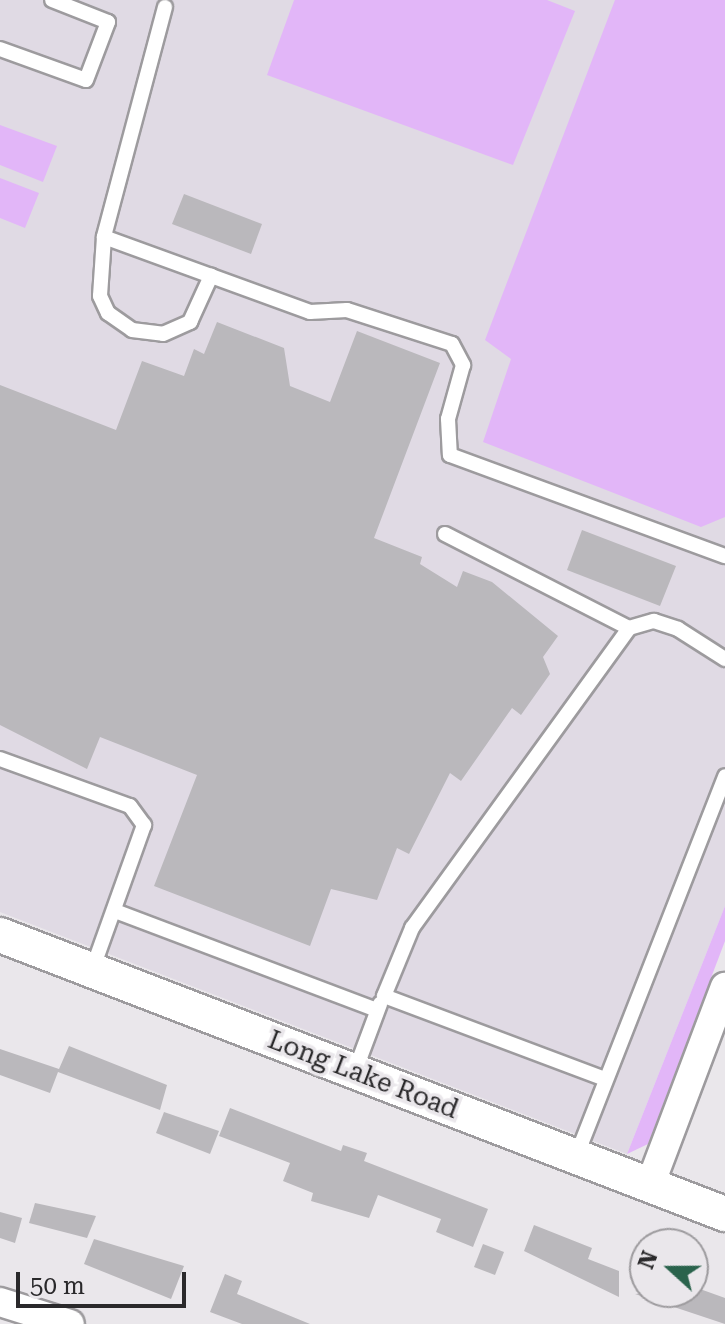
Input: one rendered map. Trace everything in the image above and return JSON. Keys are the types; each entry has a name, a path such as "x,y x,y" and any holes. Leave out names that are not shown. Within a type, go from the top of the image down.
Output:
{"street":[{"name":"Long Lake Road","path":"0,935 725,1214"},
{"path":"650,1185 725,987"},
{"path":"0,1302 70,1324"}],"lane":[{"path":"0,49 86,80 108,22 52,0"},
{"path":"165,7 104,237 100,296 108,313 132,330 163,334 190,322 211,276"},
{"path":"104,237 310,312 347,310 452,344 463,365 448,419 450,455 725,556"},
{"path":"445,534 629,628"},
{"path":"355,1071 412,928 629,628 654,621 678,629 725,659"},
{"path":"0,759 130,806 144,825 142,846 91,971"},
{"path":"576,1157 725,776"},
{"path":"115,911 377,1010"},
{"path":"384,996 605,1079"}],"shaded area":[{"path":"0,0 725,0 725,906 627,1154 0,912"},
{"path":"294,0 547,0 575,11 513,165 267,75"},
{"path":"615,0 725,0 725,517 701,527 483,442 511,359 485,340"},
{"path":"0,125 57,146 43,182 0,165"},
{"path":"0,178 39,193 25,228 0,218"},
{"path":"725,906 725,941 648,1144 627,1154"}],"building":[{"path":"184,194 262,224 251,254 172,224"},
{"path":"217,322 284,348 290,386 330,402 357,331 440,363 374,538 422,557 420,564 457,587 463,571 492,582 558,636 543,657 550,674 521,715 512,708 461,781 450,773 409,854 397,848 377,900 331,889 310,946 154,886 197,775 100,737 87,769 0,725 0,385 116,430 142,361 184,376 194,349 204,354"},
{"path":"582,530 676,566 660,606 567,570"},
{"path":"69,1046 167,1085 160,1110 58,1072 50,1093 0,1075 0,1049 59,1069"},
{"path":"230,1108 341,1151 343,1145 367,1153 364,1161 488,1209 473,1247 436,1232 441,1219 378,1195 369,1218 311,1201 313,1193 283,1181 290,1163 219,1136"},
{"path":"164,1112 219,1131 210,1154 156,1133"},
{"path":"35,1203 96,1216 87,1238 29,1223"},
{"path":"0,1212 22,1218 15,1243 0,1238"},
{"path":"534,1225 592,1248 588,1259 619,1271 619,1297 524,1251"},
{"path":"94,1239 184,1266 171,1299 84,1264"},
{"path":"483,1244 504,1252 495,1275 474,1267"},
{"path":"225,1274 242,1281 237,1294 310,1324 242,1324 210,1312"},
{"path":"709,1292 725,1298 725,1324 677,1308 709,1308"}]}
